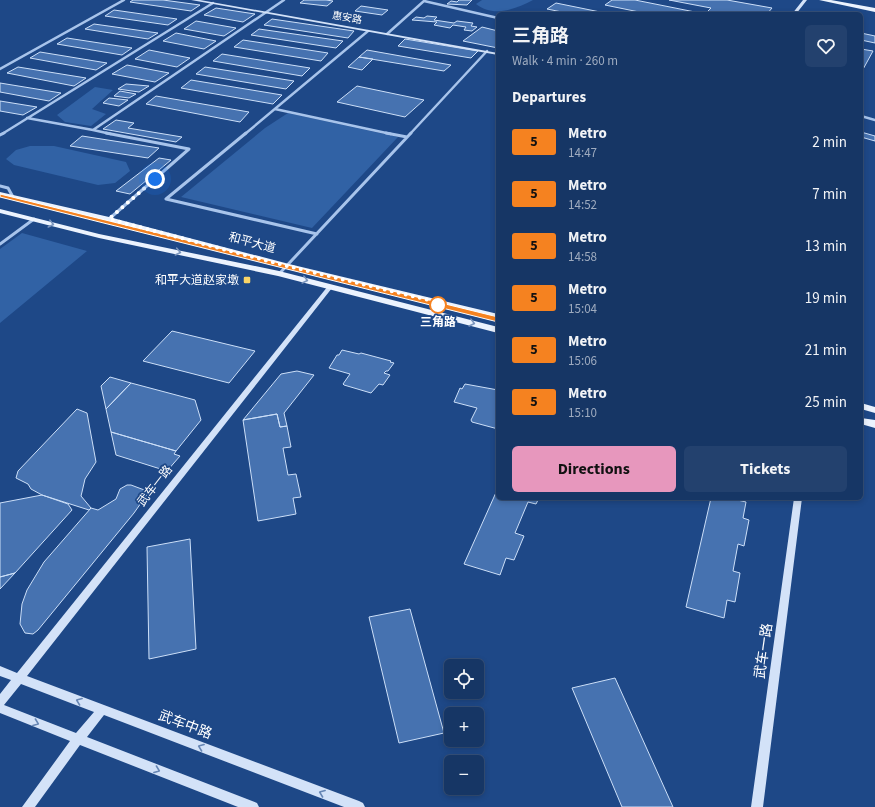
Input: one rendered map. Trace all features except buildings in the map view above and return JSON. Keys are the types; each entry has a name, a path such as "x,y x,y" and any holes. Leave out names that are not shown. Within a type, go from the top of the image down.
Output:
{"main road":[{"path":"822,0 875,10"},
{"path":"849,0 875,5"},
{"name":"和平大道","path":"0,194 109,219 287,266 496,317"},
{"name":"和平大道","path":"0,211 99,236 279,274 496,329"},
{"path":"863,407 875,410"},
{"path":"863,421 875,424"}],"street":[{"path":"0,69 124,0"},
{"name":"惠安路","path":"193,0 496,54"},
{"path":"92,130 268,13 284,0"},
{"path":"387,34 425,0 496,18"},
{"path":"796,12 805,0"},
{"path":"0,136 213,3"},
{"path":"317,234 166,200 368,30"},
{"path":"279,274 487,52"},
{"path":"275,109 407,137"},
{"path":"863,117 875,120"},
{"path":"27,118 189,149 109,219"},
{"path":"0,186 8,188 13,197"},
{"path":"0,244 34,219"},
{"name":"武车一路","path":"0,702 330,287"},
{"name":"武车一路","path":"757,807 798,500"},
{"name":"武车中路","path":"0,672 359,807"},
{"path":"0,708 253,807"},
{"path":"28,807 78,739 102,710"}],"shaded area":[{"path":"482,0 533,0 512,9 504,11 490,11 476,4"},
{"path":"95,87 113,90 92,109 106,114 91,126 65,122 57,115"},
{"path":"288,113 398,137 312,228 181,197 265,128"},
{"path":"30,146 54,146 126,162 130,171 115,183 98,185 14,165 6,159 16,150"},
{"path":"22,233 87,251 0,323 0,249"}],"metro line":[{"name":"5","path":"0,196 496,320"}],"place":[{"name":"和平大道赵家墩","path":"247,280"},
{"name":"三角路","path":"438,305"}],"route":[{"path":"155,179 109,219 287,266 437,302 438,305"}]}
